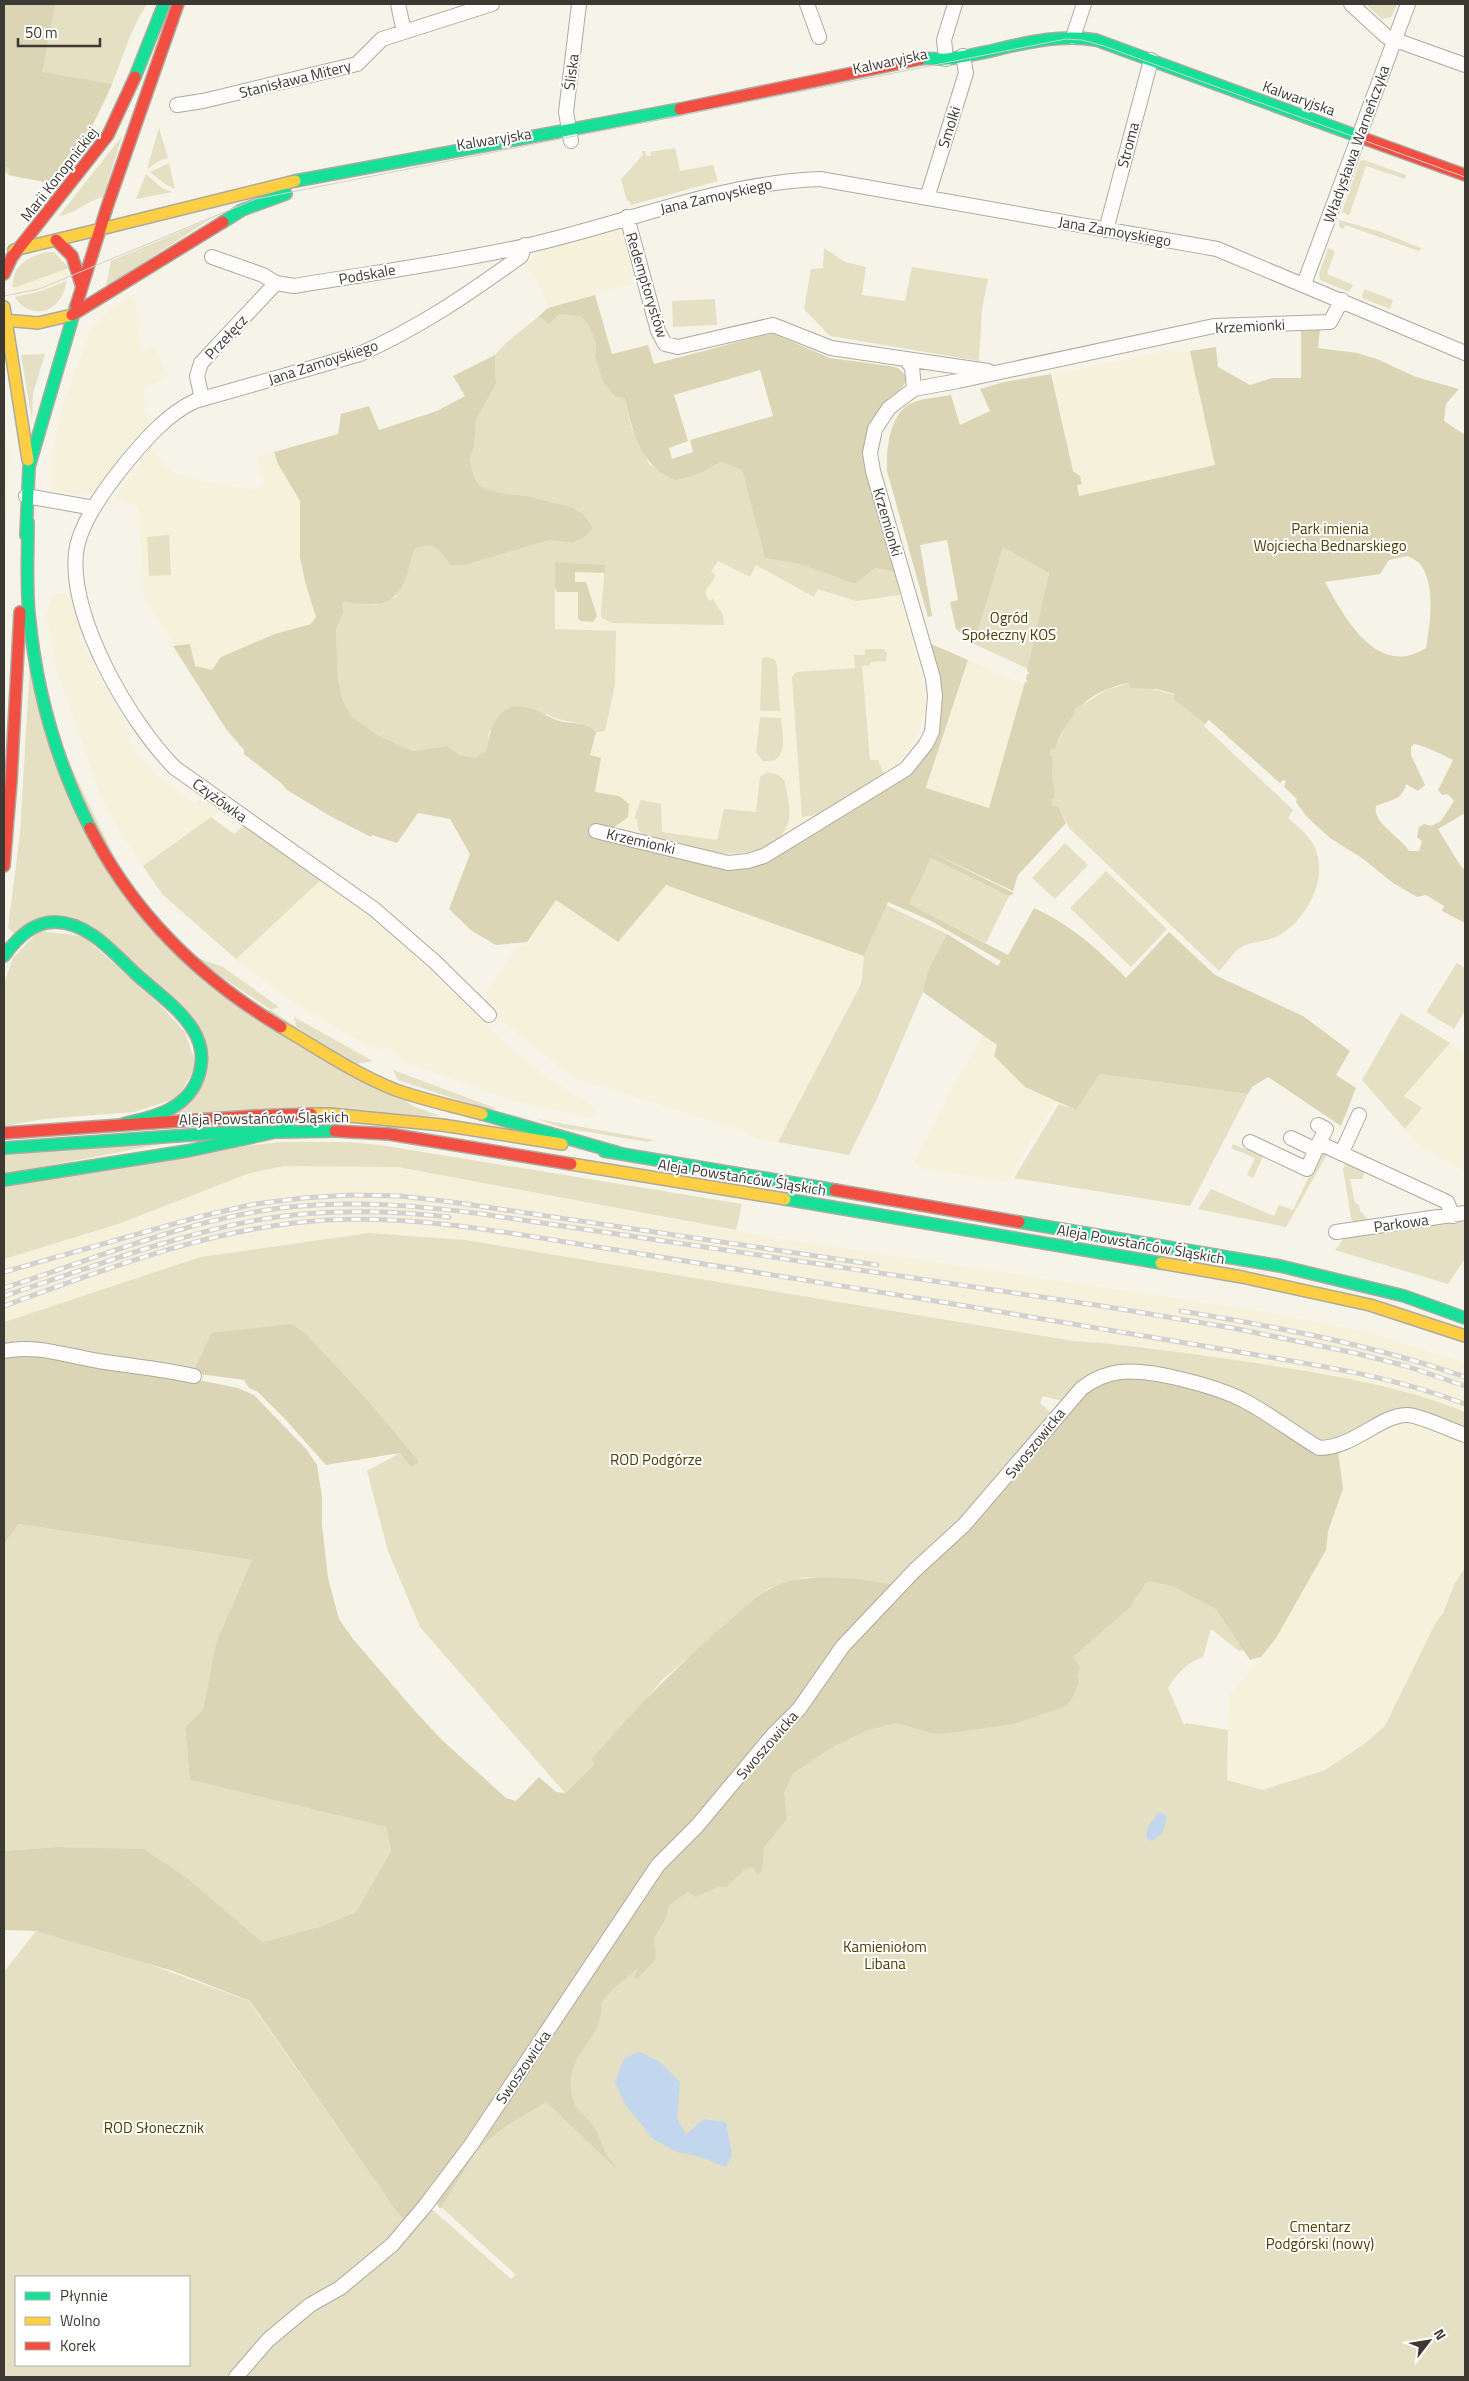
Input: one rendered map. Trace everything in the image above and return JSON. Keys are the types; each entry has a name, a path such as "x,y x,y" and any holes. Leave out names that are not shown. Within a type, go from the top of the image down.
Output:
{"main road":[{"name":"Marii Konopnickiej","path":"4,274 7,266 19,249 108,135 126,100 164,4"},
{"path":"178,4 72,314 29,467 26,496 29,612 49,719 62,765 85,821 108,863 133,897 182,954 223,988 278,1025 360,1073 398,1090 619,1153"},
{"name":"Kalwaryjska","path":"5,320 45,323 72,314 159,259 242,210 264,200 512,149 532,148 570,134 658,113 926,58 946,59 1055,37 1073,36 1096,40 1465,175"},
{"name":"Kalwaryjska","path":"929,70 935,68 946,59"},
{"name":"Kalwaryjska","path":"4,252 261,188 910,73"},
{"path":"56,240 72,256 82,287"},
{"path":"4,307 29,467"},
{"path":"4,866 28,522"},
{"path":"4,956 21,935 39,925 57,922 74,926 92,936 106,947 181,1015 193,1029 201,1048 202,1062 200,1076 192,1089 182,1102 167,1111 123,1124"},
{"name":"Aleja Powstańców Śląskich","path":"4,1134 254,1116 346,1115 442,1125 619,1153 1280,1266 1404,1296 1465,1318"},
{"path":"4,1180 187,1151 290,1129"},
{"name":"Aleja Powstańców Śląskich","path":"4,1148 83,1140 290,1129 362,1132 416,1138 1242,1277 1370,1305 1465,1336"}],"street":[{"path":"398,4 404,32"},
{"name":"Stanisława Mitery","path":"177,105 203,101 357,64 382,39 492,4"},
{"name":"Śliska","path":"570,134 566,112 579,4"},
{"path":"807,4 819,37"},
{"path":"946,59 944,40 955,4"},
{"path":"1073,36 1084,4"},
{"path":"1352,4 1380,32 1395,40 1465,65"},
{"name":"Władysława Warneńczyka","path":"1304,284 1408,4"},
{"name":"Smolki","path":"927,198 966,73 963,56"},
{"name":"Stroma","path":"1106,230 1151,60"},
{"name":"Jana Zamoyskiego","path":"94,508 142,443 182,408 202,399 360,354 373,348 423,323 459,301 521,256 525,246 726,190 788,180 820,179 1217,249 1465,353"},
{"name":"Redemptorystów","path":"627,217 658,330 665,344 678,347 773,325 832,348 997,372"},
{"name":"Podskale","path":"212,257 263,275 276,283 294,286 525,246"},
{"name":"Przełęcz","path":"202,399 197,376 201,363 276,283"},
{"name":"Krzemionki","path":"596,831 728,862 748,861 764,856 792,840 906,769 926,744 932,732 935,715 933,678 873,471 870,453 875,429 889,408 914,389 958,382 1214,326 1330,322 1342,300"},
{"path":"906,360 912,367 914,389"},
{"path":"26,496 94,508"},
{"name":"Czyżówka","path":"94,508 76,553 83,611 89,633 99,654 148,738 176,768 374,909 435,962 489,1015"},
{"path":"1342,1152 1359,1115"},
{"path":"1250,1142 1307,1169 1326,1129 1318,1125"},
{"path":"1291,1138 1342,1152 1447,1202 1459,1214"},
{"name":"Parkowa","path":"1336,1232 1459,1214"},
{"path":"4,1352 20,1348 43,1349 98,1361 194,1376"},
{"name":"Swoszowicka","path":"236,2377 268,2340 310,2305 340,2288 392,2245 471,2145 658,1865 697,1826 773,1735 799,1709 843,1646 915,1570 964,1525 1082,1388 1100,1376 1122,1372 1152,1374 1194,1382 1243,1400 1319,1448 1330,1448 1362,1436 1387,1421 1407,1415 1465,1435"}],"shaded area":[{"path":"621,228 635,283 548,308 537,279 524,265 541,251"},
{"path":"69,268 67,281 41,291 15,297 13,288"},
{"path":"134,294 141,351 154,345 168,376 144,388 145,411 151,421 94,492 83,496 51,490 50,462 62,407 91,329 106,313"},
{"path":"1173,349 1176,352 1190,351 1215,465 1079,496 1076,485 1082,483 1080,476 1073,471 1053,375"},
{"path":"4,416 9,455 6,546 4,546"},
{"path":"151,448 166,467 174,473 202,481 257,490 262,486 264,480 256,457 274,452 278,464 300,503 300,557 305,582 316,617 311,624 275,634 221,657 212,670 195,666 190,644 175,646 144,597 138,506 115,497"},
{"path":"683,539 862,600 900,595 925,689 925,709 920,728 912,746 899,762 884,774 777,840 747,853 717,853 612,828 572,821 596,732 605,731 615,685 554,629 555,562 625,566"},
{"path":"74,593 85,635 79,638 126,725 132,747 155,773 195,804 201,798 219,812 143,866 113,821 100,795 57,672 46,615 53,594"},
{"path":"968,660 1024,685 989,808 926,788"},
{"path":"666,875 868,947 864,956 862,979 778,1142 756,1139 747,1132 574,1078 491,1012 484,997 518,946 525,945 556,900 617,942"},
{"path":"322,879 392,934 512,1049 545,1076 598,1110 592,1118 514,1101 405,1062 389,1047 376,1050 299,1006 235,960"},
{"path":"982,1034 997,1046 994,1056 1025,1086 1056,1101 1006,1182 921,1168 914,1162"},
{"path":"1450,1043 1465,1052 1465,1171 1421,1148 1405,1129 1419,1112 1404,1096"},
{"path":"284,1166 398,1167 769,1237 1261,1311 1367,1332 1465,1363 1465,1412 1362,1382 1330,1375 1142,1346 1074,1341 465,1240 369,1233 201,1257 4,1322 4,1259 118,1224 250,1173"},
{"path":"1404,1422 1414,1423 1465,1442 1465,1566 1454,1584 1418,1666 1385,1726 1323,1771 1262,1790 1227,1780 1229,1696 1276,1638 1326,1550 1328,1531 1343,1488 1338,1452"}],"green space":[{"path":"4,4 147,4 131,34 98,115 76,150 50,183 4,173"},
{"path":"4,4 55,4 42,72 112,84 88,134 50,183 8,175 11,168 4,166"},
{"path":"1366,4 1397,4 1391,17 1382,19"},
{"path":"159,128 168,158 147,169"},
{"path":"122,136 103,197 59,216"},
{"path":"675,148 680,171 713,165 718,181 631,205 627,201 621,179 643,155 642,151 645,151 646,156 651,156 650,152"},
{"path":"1364,160 1406,175 1405,179 1366,166 1349,216 1342,211 1360,161"},
{"path":"169,163 175,189 150,172"},
{"path":"146,174 162,188 172,192 136,199"},
{"path":"212,218 106,287 111,261"},
{"path":"1339,220 1381,232 1421,248 1419,251 1345,225 1343,230 1339,226"},
{"path":"824,248 845,262 866,267 862,295 905,301 912,267 988,279 982,309 979,361 830,336 804,309 811,269 823,268"},
{"path":"1328,248 1335,251 1327,274 1353,285 1349,292 1320,280 1319,274"},
{"path":"54,252 69,268 13,288 15,274 22,263 34,256"},
{"path":"67,281 59,301 46,310 34,311 24,307 15,297 41,291"},
{"path":"1364,289 1393,300 1390,309 1362,298"},
{"path":"595,295 612,354 648,345 654,364 774,334 830,358 898,368 907,377 903,386 879,410 871,429 866,454 895,572 875,568 855,584 799,564 765,558 742,470 721,462 701,473 676,480 654,467 640,447 631,423 625,398 615,396 603,382 595,357 596,344 589,326 582,316 559,314 549,324 539,316 548,308","holes":["760,370 773,416 690,440 693,452 672,459 669,448 688,441 674,395"]},
{"path":"715,299 717,325 673,327 672,301"},
{"path":"559,314 582,315 589,326 596,344 595,357 603,382 625,398 631,427 649,464 669,477 701,473 721,462 742,470 765,558 799,564 855,584 875,568 895,572 900,595 856,601 818,589 814,597 756,565 750,577 718,561 711,572 716,575 705,592 709,601 713,599 723,615 724,625 612,623 602,618 601,613 605,565 555,562 555,629 616,631 615,685 605,731 596,732 585,725 547,714 489,732 487,749 476,758 459,755 448,746 413,751 378,735 351,716 342,699 338,678 336,628 344,612 342,602 376,605 396,597 415,549 432,546 451,565 465,565 550,540 573,543 584,538 592,529 571,507 527,496 500,493 480,486 474,477 470,460 474,447 476,418 496,384 495,355 506,343 539,316"},
{"name":"Park imienia Wojciecha Bednarskiego","path":"1320,330 1318,348 1357,353 1377,359 1416,377 1459,389 1446,404 1444,421 1465,435 1465,813 1438,829 1465,870 1465,923 1442,911 1444,906 1426,895 1417,897 1393,883 1362,858 1330,838 1307,817 1296,802 1297,799 1284,787 1286,781 1283,780 1280,783 1209,720 1205,724 1173,699 1175,694 1156,689 1130,688 1129,683 1104,691 1092,697 1081,706 1079,705 1074,710 1075,712 1061,734 1055,749 1051,748 1050,755 1053,757 1052,777 1055,797 1051,799 1053,807 1058,806 1066,823 1018,875 1013,891 922,848 1014,893 1009,896 931,858 909,904 1008,955 1034,908 1060,922 1083,938 1126,978 1169,932 1215,975 1303,1016 1350,1051 1336,1075 1356,1088 1341,1126 1268,1077 1252,1087 1248,1094 1100,1074 1076,1110 1025,1087 994,1056 997,1045 923,992 928,970 947,934 998,966 1001,961 931,921 888,902 864,956 666,885 618,942 556,900 527,942 496,945 472,931 449,909 470,854 450,819 418,813 397,843 372,835 371,837 330,816 287,790 281,783 244,754 244,750 226,729 173,646 190,644 195,666 212,670 221,657 275,634 311,624 316,617 305,582 300,557 300,501 278,464 274,452 338,434 341,414 369,406 379,430 437,411 465,396 453,376 495,355 496,384 476,419 474,447 470,460 474,477 480,486 500,493 527,496 571,507 584,515 593,528 584,538 573,543 550,540 465,565 451,565 432,546 415,549 403,585 391,599 375,604 342,602 344,612 336,628 338,678 342,699 351,716 378,735 413,751 448,746 459,755 476,758 487,749 493,726 497,719 508,709 523,707 540,712 556,720 582,724 596,732 590,755 601,758 595,792 619,796 629,804 628,817 613,828 744,866 933,746 941,705 937,671 929,643 968,660 924,793 926,788 989,808 1025,682 1028,682 1026,679 1027,674 1030,674 1027,671 1049,573 1003,547 974,644 956,629 950,602 958,600 947,540 920,545 932,616 928,617 887,471 888,445 897,418 912,403 951,395 960,425 990,411 980,389 1004,382 1051,374 1073,471 1080,476 1082,484 1077,485 1079,496 1215,465 1190,351 1216,347 1218,367 1250,385 1272,378 1301,378 1301,331","holes":["1408,556 1420,564 1429,584 1431,606 1428,638 1426,648 1409,656 1393,656 1378,650 1353,627 1325,582 1380,574 1389,560","1414,744 1428,748 1453,760 1438,790 1442,795 1448,794 1454,801 1441,821 1431,826 1424,824 1419,827 1417,837 1422,841 1419,851 1409,851 1383,824 1376,812 1376,806 1399,796 1406,784 1418,791 1425,785 1411,755 1411,747"]},
{"path":"45,354 33,393 32,420 21,355"},
{"path":"169,535 171,575 149,576 147,537"},
{"name":"Ogród Społeczny KOS","path":"1003,546 1049,573 1028,669 974,644"},
{"path":"555,562 605,565 605,573 575,572 575,582 586,582 597,616 593,622 581,621 578,618 578,592 557,592 555,588"},
{"path":"865,649 883,649 887,653 886,661 870,662 870,665 862,666 870,760 878,760 884,774 816,815 802,817 792,677 796,672 855,668 854,655 865,655"},
{"path":"768,657 775,660 777,665 780,711 760,711 762,658"},
{"path":"30,664 39,700 148,927 413,1106 440,1116 176,1115 207,1056 88,927 14,933 8,928 20,833"},
{"path":"1130,683 1175,695 1173,699 1205,724 1204,726 1293,810 1288,818 1310,839 1317,854 1318,881 1308,906 1300,917 1280,935 1247,944 1240,948 1219,971 1070,829 1058,806 1053,808 1050,798 1054,797 1051,748 1055,748 1074,710 1079,704 1081,706 1106,690"},
{"path":"760,717 781,718 783,740 781,753 772,761 763,761 756,752"},
{"path":"768,772 778,775 784,780 789,817 783,833 768,845 753,851 722,853 691,848 644,835 638,829 637,819 634,818 641,800 661,804 662,832 717,840 724,809 756,812 760,777"},
{"path":"211,817 234,834 246,824 322,879 236,959 162,894 143,866"},
{"path":"1065,843 1088,865 1055,899 1032,878"},
{"path":"931,858 1009,896 986,943 908,904"},
{"path":"1106,871 1167,929 1131,967 1070,908"},
{"path":"886,905 947,934 928,970 923,992 877,1099 849,1155 778,1142 859,988 862,979 864,956"},
{"path":"39,931 83,936 183,1025 196,1065 178,1098 134,1112 44,1119 4,1126 4,984 13,958"},
{"path":"195,957 223,967 279,1007 263,1012"},
{"path":"1457,963 1465,968 1465,1011 1454,1029 1426,1012"},
{"path":"1401,1013 1450,1043 1404,1096 1422,1108 1405,1129 1362,1080"},
{"path":"294,1017 373,1061 352,1065 297,1029"},
{"path":"393,1070 495,1108 492,1111 398,1080"},
{"path":"1100,1074 1248,1094 1190,1206 1014,1178 1059,1104 1076,1110"},
{"path":"537,1119 654,1140 648,1142 564,1128"},
{"path":"178,1141 4,1174 4,1154"},
{"path":"281,1142 348,1142 380,1145 742,1204 736,1230 398,1167 284,1166 250,1173 118,1224 4,1259 4,1185 225,1148"},
{"path":"1233,1144 1263,1157 1253,1178 1247,1175 1255,1158 1231,1148"},
{"path":"1329,1151 1286,1227 1198,1209 1211,1189 1274,1216 1279,1205 1293,1210 1318,1157 1323,1152"},
{"path":"1346,1163 1365,1172 1362,1179 1350,1179 1355,1203 1359,1205 1360,1211 1368,1219 1352,1223 1343,1169"},
{"path":"1465,1221 1465,1259 1448,1284 1335,1250 1346,1235"},
{"name":"ROD Podgórze","path":"369,1233 465,1240 1074,1341 1168,1351 1340,1377 1416,1395 1465,1412 1465,1432 1407,1410 1324,1444 1270,1411 1075,1388 1062,1401 1043,1396 1040,1403 1050,1412 1047,1421 974,1510 895,1586 860,1580 804,1577 769,1588 662,1680 595,1764 565,1793 420,1627 388,1551 367,1471 400,1453 411,1468 419,1462 204,1349 192,1373 4,1347 4,1322 201,1257"},
{"path":"291,1324 306,1334 370,1403 419,1462 411,1468 400,1453 326,1465 285,1419 258,1392 249,1388 244,1380 192,1373 212,1333"},
{"path":"20,1353 162,1373 238,1388 254,1395 306,1449 317,1465 322,1497 322,1525 328,1578 339,1619 353,1639 442,1740 506,1798 516,1801 539,1777 556,1792 565,1793 595,1764 592,1759 660,1685 715,1633 769,1589 794,1580 823,1577 855,1579 895,1586 792,1710 691,1826 469,2142 407,2223 396,2211 250,2001 173,1971 36,1931 4,1930 4,1851 57,1847 143,1849 186,1877 262,1942 322,1926 356,1912 391,1851 386,1827 190,1780 185,1727 203,1710 216,1642 252,1560 19,1524 4,1544 4,1356"},
{"path":"1111,1378 1161,1380 1230,1399 1305,1447 1332,1453 1338,1452 1343,1488 1328,1531 1326,1550 1276,1638 1261,1657 1250,1660 1216,1609 1173,1586 1149,1581 1130,1607 1073,1657 1080,1667 1077,1676 1079,1683 1066,1706 1013,1724 956,1732 935,1734 897,1723 868,1730 836,1745 793,1773 784,1792 787,1819 764,1847 762,1871 758,1875 752,1867 743,1871 726,1887 719,1886 696,1897 688,1892 669,1905 666,1918 654,1938 656,1959 637,1979 634,1978 638,1968 613,1989 601,2003 599,2023 574,2066 571,2088 574,2104 594,2126 606,2154 617,2169 546,2102 506,2126 478,2149 440,2209 434,2197 647,1883 843,1651 1082,1392"},
{"path":"1343,1488 1328,1531 1325,1549 1275,1639 1239,1651 1211,1629 1203,1657 1183,1669 1168,1688 1184,1725 1186,1723 1228,1730 1227,1780 1263,1790 1325,1770 1364,1744 1385,1726 1435,1624 1443,1613 1454,1585 1465,1567 1465,2377 240,2377 255,2357 426,2209 433,2210 511,2279 516,2275 441,2207 478,2149 506,2126 525,2083 847,1667"},
{"path":"19,1524 252,1560 216,1642 203,1710 185,1727 190,1780 386,1827 391,1851 356,1912 322,1926 262,1942 186,1877 143,1850 58,1847 4,1851 4,1544"},
{"name":"ROD Słonecznik","path":"36,1931 127,1956 249,2001 396,2211 407,2223 232,2377 4,2377 4,1972"}],"water":[{"path":"1159,1813 1165,1814 1167,1818 1162,1834 1152,1841 1147,1839 1147,1831 1151,1822"},
{"path":"640,2052 660,2062 680,2082 677,2118 686,2134 704,2119 726,2122 732,2155 726,2167 697,2156 677,2152 653,2139 625,2104 615,2082 624,2058"}],"tram line":[{"path":"4,296 39,289 256,199 1066,39 1082,40 1104,46 1465,177"}],"railway":[{"path":"4,1272 198,1217 255,1204 351,1195 400,1196 452,1202 877,1265"},
{"path":"4,1288 210,1221 281,1208 332,1204 407,1206 482,1214 1102,1306 1233,1328 1355,1353 1406,1366 1465,1386"},
{"path":"4,1296 161,1244 257,1220 329,1212 377,1212 449,1217"},
{"path":"4,1306 83,1277 163,1251 245,1231 286,1224 328,1220 398,1220 536,1237 966,1306 1297,1362 1354,1372 1410,1386 1465,1404"},
{"path":"1181,1311 1360,1346 1465,1377"}],"traffic: fast":[{"path":"135,77 164,4"},
{"path":"920,59 947,59 1058,38 1096,40 1360,137"},
{"path":"295,181 680,109"},
{"path":"223,222 242,210 286,194"},
{"path":"26,535 29,467 76,306"},
{"path":"28,522 28,602 32,642 42,697 67,777 90,828"},
{"path":"4,956 26,932 40,924 56,922 80,928 110,949 173,1006 192,1028 198,1039 201,1062 195,1084 189,1094 165,1112 123,1124"},
{"path":"482,1114 619,1153"},
{"path":"4,1180 187,1151 290,1129"},
{"path":"4,1148 219,1133 335,1131"},
{"path":"604,1151 835,1190"},
{"path":"785,1199 1161,1263"},
{"path":"1019,1222 1280,1266 1404,1296 1465,1318"}],"traffic: slow":[{"path":"101,229 295,181"},
{"path":"14,250 101,229"},
{"path":"4,307 28,460"},
{"path":"4,320 38,323 72,315"},
{"path":"281,1027 381,1084 417,1097 482,1114"},
{"path":"311,1114 329,1114 442,1125 562,1144"},
{"path":"571,1164 785,1199"},
{"path":"1161,1263 1242,1277 1370,1305 1465,1336"}],"traffic: jam":[{"path":"76,306 108,204 178,4"},
{"path":"680,109 920,59"},
{"path":"4,274 12,257 108,135 135,77"},
{"path":"1360,137 1465,175"},
{"path":"72,315 223,222"},
{"path":"56,240 72,256 82,287"},
{"path":"4,866 11,782 20,612"},
{"path":"90,828 107,859 148,916 223,988 281,1027"},
{"path":"4,1133 254,1116 311,1114"},
{"path":"335,1131 389,1134 571,1164"},
{"path":"835,1190 1019,1222"}],"park label":[{"name":"Kamieniołom Libana","path":"885,1954"},
{"name":"Cmentarz Podgórski (nowy)","path":"1320,2234"}]}
